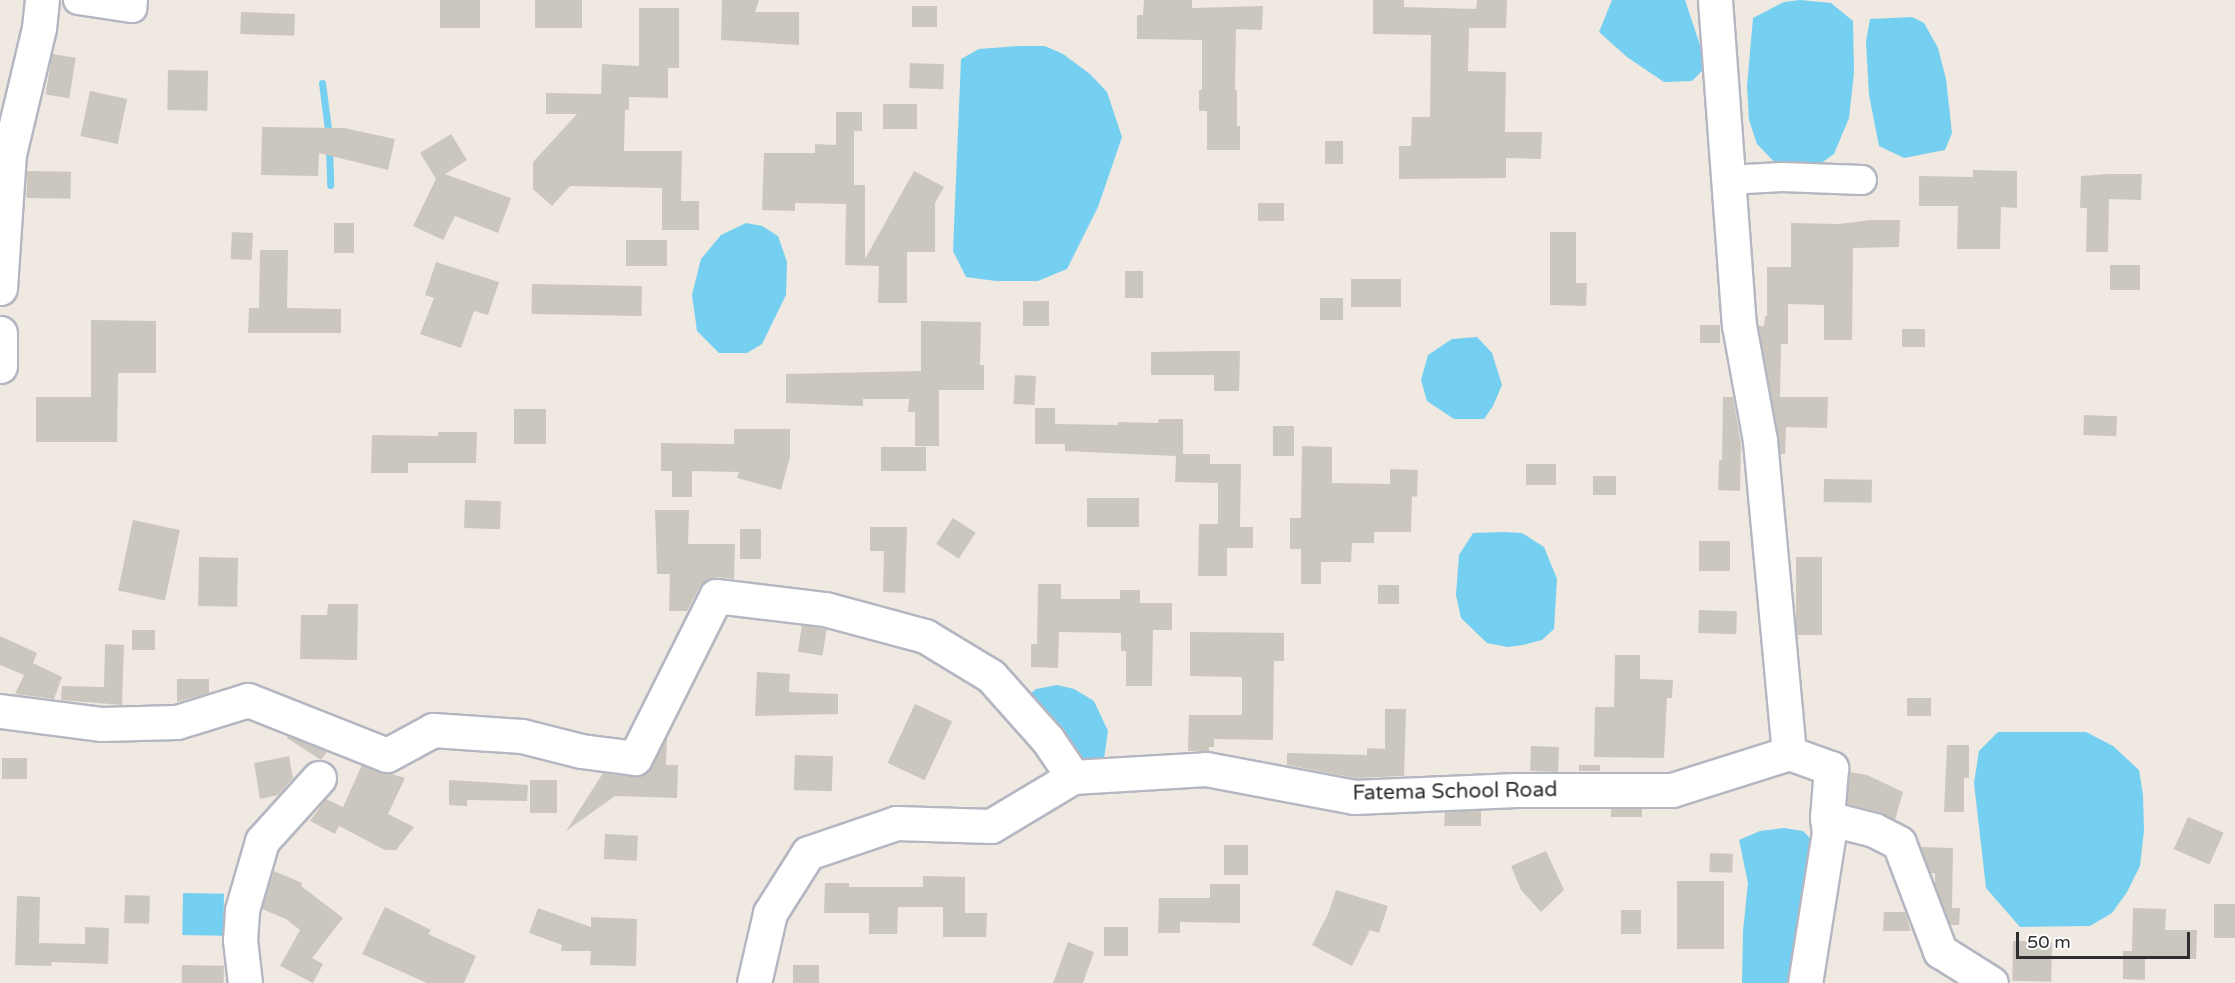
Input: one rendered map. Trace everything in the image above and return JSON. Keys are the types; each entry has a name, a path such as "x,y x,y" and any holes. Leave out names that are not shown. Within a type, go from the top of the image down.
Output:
{"main road":[{"path":"0,288 9,154 39,28 42,0"},
{"path":"1715,0 1738,325 1760,441 1789,753 1831,768 1827,818 1829,832 1805,983"},
{"path":"0,333 0,366"},
{"path":"0,711 102,724 177,722 248,700 387,754 433,730 522,736 581,751 635,758 716,596 825,609 924,636 991,676 1048,740 1073,777 991,826 896,823 808,853 770,914 754,983"},
{"name":"Fatema School Road","path":"1073,777 1206,769 1354,797 1516,790 1672,790 1789,753"},
{"path":"245,983 240,940 242,910 261,841 319,778"},
{"path":"1827,818 1874,830 1899,843 1940,951 1991,983"}],"street":[{"path":"78,0 132,8 133,0"},
{"path":"1727,180 1782,177 1862,180"}],"water":[{"path":"1612,0 1685,0 1707,66 1692,81 1664,82 1627,57 1599,32"},
{"path":"1800,0 1831,3 1853,21 1854,73 1849,118 1834,154 1813,169 1779,167 1757,144 1749,120 1747,86 1753,18 1784,2"},
{"path":"1912,17 1924,23 1938,48 1946,79 1952,133 1945,150 1904,158 1879,146 1869,95 1866,42 1870,19"},
{"path":"1045,46 1063,54 1090,74 1107,92 1122,137 1098,207 1067,269 1038,281 996,281 966,277 953,251 961,59 979,49"},
{"path":"746,223 762,226 778,236 787,262 786,295 762,344 747,353 719,353 697,331 692,295 701,259 721,235"},
{"path":"1477,337 1492,353 1502,385 1493,406 1484,419 1454,419 1427,401 1421,380 1428,355 1452,339"},
{"path":"1473,533 1522,533 1544,547 1557,579 1554,629 1542,640 1508,647 1487,643 1461,618 1456,595 1459,555"},
{"path":"1057,685 1074,689 1094,701 1108,731 1104,759 1046,765 1034,753 1024,735 1026,697 1036,689"},
{"path":"1998,732 2086,732 2113,746 2139,770 2143,795 2144,831 2140,866 2127,892 2112,913 2090,926 2020,927 1986,888 1974,783 1979,751"},
{"path":"1784,828 1803,831 1813,841 1799,983 1742,983 1743,931 1748,883 1739,840 1760,831"},
{"path":"183,893 224,894 223,936 182,935"}],"building":[{"path":"440,0 480,0 480,28 440,28"},
{"path":"535,0 582,0 582,28 535,28"},
{"path":"722,0 759,0 755,12 799,12 799,45 721,40"},
{"path":"1144,0 1192,0 1192,8 1263,6 1262,30 1236,29 1235,90 1237,90 1237,126 1240,126 1240,150 1207,150 1207,111 1199,111 1199,90 1202,90 1202,40 1137,39 1137,15 1143,15"},
{"path":"1373,0 1404,0 1404,7 1476,9 1477,0 1507,0 1506,28 1469,28 1468,71 1506,72 1505,132 1542,132 1541,159 1506,158 1506,178 1399,179 1399,146 1411,146 1412,117 1430,117 1431,35 1373,34"},
{"path":"912,6 937,6 937,27 912,27"},
{"path":"639,8 679,8 679,68 668,68 668,98 629,97 629,110 625,110 624,151 682,151 681,201 699,201 699,230 662,230 662,188 570,186 552,206 533,189 533,162 577,114 546,114 546,93 601,94 602,64 639,66"},
{"path":"241,12 295,14 294,36 240,34"},
{"path":"52,54 76,58 69,98 46,94"},
{"path":"910,63 944,64 943,89 909,88"},
{"path":"168,70 208,71 207,111 167,110"},
{"path":"90,91 127,99 118,144 80,136"},
{"path":"883,104 917,104 917,129 883,129"},
{"path":"836,112 862,112 862,131 854,131 854,185 865,185 865,259 914,171 944,187 935,203 935,252 907,252 907,303 878,303 879,266 845,265 846,204 795,203 795,211 762,210 764,153 815,153 815,144 836,145"},
{"path":"262,127 344,128 395,139 388,170 319,153 318,176 261,175"},
{"path":"451,134 467,160 445,174 511,198 498,233 455,216 443,240 413,226 436,179 420,153"},
{"path":"1325,141 1343,141 1343,164 1325,164"},
{"path":"1973,170 2017,171 2017,208 2001,207 2000,249 1957,249 1958,206 1919,206 1919,176 1973,177"},
{"path":"27,171 71,172 71,199 27,198"},
{"path":"2142,174 2141,200 2109,199 2108,252 2086,252 2087,208 2080,208 2081,176"},
{"path":"1258,203 1284,203 1284,221 1258,221"},
{"path":"1871,220 1900,220 1899,247 1853,248 1852,340 1824,340 1824,305 1788,304 1788,344 1781,344 1780,397 1828,397 1827,428 1786,427 1785,454 1780,454 1758,326 1764,326 1765,316 1767,316 1767,267 1791,267 1791,223 1839,224"},
{"path":"334,223 354,223 354,253 334,253"},
{"path":"232,232 253,233 252,260 231,259"},
{"path":"1550,232 1576,232 1576,283 1587,283 1586,306 1550,305"},
{"path":"626,240 667,240 667,266 626,266"},
{"path":"260,250 288,250 287,308 341,309 341,333 248,333 249,308 259,308"},
{"path":"436,262 499,282 488,315 474,311 461,348 420,334 434,298 425,295"},
{"path":"2110,265 2140,265 2140,290 2110,290"},
{"path":"1125,271 1143,271 1143,298 1125,298"},
{"path":"1351,279 1401,279 1401,307 1351,307"},
{"path":"532,284 642,286 641,316 531,314"},
{"path":"1320,298 1343,298 1343,320 1320,320"},
{"path":"1023,301 1049,301 1049,326 1023,326"},
{"path":"91,320 156,321 156,373 118,373 117,442 36,442 36,397 91,397"},
{"path":"921,321 981,322 980,365 984,365 984,390 939,390 939,446 915,446 915,412 908,412 909,399 863,399 863,406 786,403 786,374 921,371"},
{"path":"1700,325 1720,325 1720,343 1700,343"},
{"path":"1902,329 1925,329 1925,347 1902,347"},
{"path":"1240,351 1239,391 1214,391 1214,375 1151,375 1151,352"},
{"path":"1015,375 1036,376 1034,405 1013,404"},
{"path":"1723,397 1733,397 1741,444 1740,491 1718,490 1719,460 1722,460"},
{"path":"1035,408 1055,408 1055,424 1118,425 1118,422 1158,423 1159,419 1183,419 1183,454 1210,454 1210,464 1241,464 1240,527 1253,527 1253,548 1227,548 1227,576 1198,576 1199,524 1218,524 1218,483 1175,482 1176,456 1065,451 1065,444 1035,444"},
{"path":"514,409 546,409 546,444 514,444"},
{"path":"2084,415 2117,416 2116,436 2083,435"},
{"path":"1273,426 1294,426 1294,456 1273,456"},
{"path":"734,429 790,429 790,457 781,490 737,478 739,472 692,471 692,497 672,497 672,471 661,471 661,443 734,444"},
{"path":"438,432 477,432 476,463 408,463 408,473 371,473 372,435 438,436"},
{"path":"1302,446 1332,447 1332,483 1390,484 1390,469 1418,470 1417,497 1412,496 1411,532 1374,532 1374,543 1352,543 1351,562 1321,562 1321,584 1301,584 1301,549 1290,549 1290,518 1301,518"},
{"path":"881,447 926,447 926,471 881,471"},
{"path":"1526,464 1556,464 1556,485 1526,485"},
{"path":"1593,476 1616,476 1616,495 1593,495"},
{"path":"1824,479 1872,480 1872,503 1824,502"},
{"path":"1087,498 1139,498 1139,527 1087,527"},
{"path":"465,500 501,501 500,529 464,528"},
{"path":"655,510 689,510 688,544 735,544 734,579 718,577 707,580 699,588 687,611 669,611 670,574 657,574"},
{"path":"953,518 976,533 959,559 936,544"},
{"path":"133,520 180,530 165,600 118,590"},
{"path":"870,527 907,527 905,593 883,592 884,551 870,551"},
{"path":"740,529 761,529 761,559 740,559"},
{"path":"1699,541 1730,541 1730,571 1699,571"},
{"path":"199,557 238,558 237,607 198,606"},
{"path":"1796,557 1822,557 1822,635 1796,635"},
{"path":"1038,584 1061,584 1061,599 1120,599 1120,590 1140,590 1140,603 1172,603 1172,630 1153,630 1152,686 1126,686 1126,651 1121,651 1121,633 1059,632 1058,668 1031,667 1031,644 1037,644"},
{"path":"1378,585 1399,585 1399,604 1378,604"},
{"path":"328,604 358,604 357,660 300,659 301,615 327,615"},
{"path":"1699,610 1737,611 1736,634 1698,633"},
{"path":"802,625 827,629 822,656 798,652"},
{"path":"132,630 155,630 155,650 132,650"},
{"path":"1190,632 1284,633 1284,661 1274,661 1273,740 1214,739 1214,747 1209,747 1209,751 1188,751 1189,715 1242,715 1242,677 1190,676"},
{"path":"0,636 37,653 33,663 62,677 54,699 15,694 24,675 0,665"},
{"path":"105,644 124,645 122,705 61,700 62,686 104,687"},
{"path":"1615,655 1640,655 1640,679 1673,680 1672,698 1667,698 1664,758 1594,757 1595,707 1614,707"},
{"path":"757,672 790,674 789,692 838,694 838,714 755,716"},
{"path":"177,679 209,679 209,693 177,702"},
{"path":"1907,698 1931,698 1931,716 1907,716"},
{"path":"915,704 952,721 925,780 888,763"},
{"path":"1385,709 1406,709 1404,776 1355,778 1287,765 1287,753 1367,755 1367,748 1385,749"},
{"path":"288,736 327,752 321,760 287,738"},
{"path":"667,737 666,765 678,765 677,798 615,796 566,831 603,773 633,777 644,774 652,766"},
{"path":"1947,745 1969,745 1969,778 1964,778 1964,812 1944,812"},
{"path":"1531,746 1559,747 1558,772 1530,771"},
{"path":"795,755 833,756 832,791 794,790"},
{"path":"289,756 293,778 278,795 260,799 254,763"},
{"path":"2,758 27,758 27,779 2,779"},
{"path":"362,765 405,778 388,814 414,827 396,850 385,850 339,826 335,834 310,821 326,799 343,807"},
{"path":"1579,765 1600,765 1600,771 1579,771"},
{"path":"1850,772 1867,775 1903,792 1895,820 1879,812 1847,804"},
{"path":"449,780 528,785 527,801 467,800 467,806 449,805"},
{"path":"530,780 557,780 557,813 530,813"},
{"path":"1611,809 1642,809 1642,817 1611,817"},
{"path":"1481,810 1481,826 1444,826 1445,812"},
{"path":"2188,817 2224,833 2209,865 2174,849"},
{"path":"605,834 638,836 637,861 604,859"},
{"path":"1224,845 1248,845 1248,875 1224,875"},
{"path":"1921,847 1953,848 1952,908 1960,908 1959,925 1950,925 1935,884 1935,873 1930,873"},
{"path":"1546,851 1564,890 1541,912 1521,890 1511,866"},
{"path":"1710,853 1733,854 1732,873 1709,872"},
{"path":"274,871 302,883 301,886 343,918 312,958 323,964 313,983 280,966 300,930 286,919 262,909"},
{"path":"923,876 965,877 965,913 987,913 986,937 943,937 943,907 898,907 897,934 869,934 869,913 824,913 825,883 849,883 849,887 923,887"},
{"path":"1677,881 1724,881 1724,949 1677,949"},
{"path":"1210,884 1240,884 1240,923 1180,922 1180,933 1158,933 1159,898 1210,898"},
{"path":"1336,890 1388,906 1379,933 1370,930 1352,966 1312,945 1328,914"},
{"path":"125,895 150,896 149,924 124,923"},
{"path":"17,896 40,897 39,943 85,944 85,927 109,928 108,964 52,962 51,966 15,965"},
{"path":"2214,904 2235,904 2235,938 2214,938"},
{"path":"385,907 431,930 428,934 476,956 464,983 427,983 362,954"},
{"path":"538,908 591,927 591,917 637,919 636,966 590,965 591,951 561,951 562,945 529,933"},
{"path":"2133,908 2166,909 2165,930 2197,930 2196,959 2145,958 2145,980 2123,979 2123,951 2132,951"},
{"path":"1621,910 1641,910 1641,934 1621,934"},
{"path":"1884,912 1905,912 1911,931 1883,931"},
{"path":"1104,927 1128,927 1128,956 1104,956"},
{"path":"2013,941 2052,942 2051,982 2012,981"},
{"path":"1068,942 1094,952 1083,983 1053,983"},
{"path":"182,965 224,966 224,983 182,983"},
{"path":"793,965 819,965 819,983 793,983"}],"waterway":[{"path":"322,83 329,137"},
{"path":"329,148 330,185"}]}
